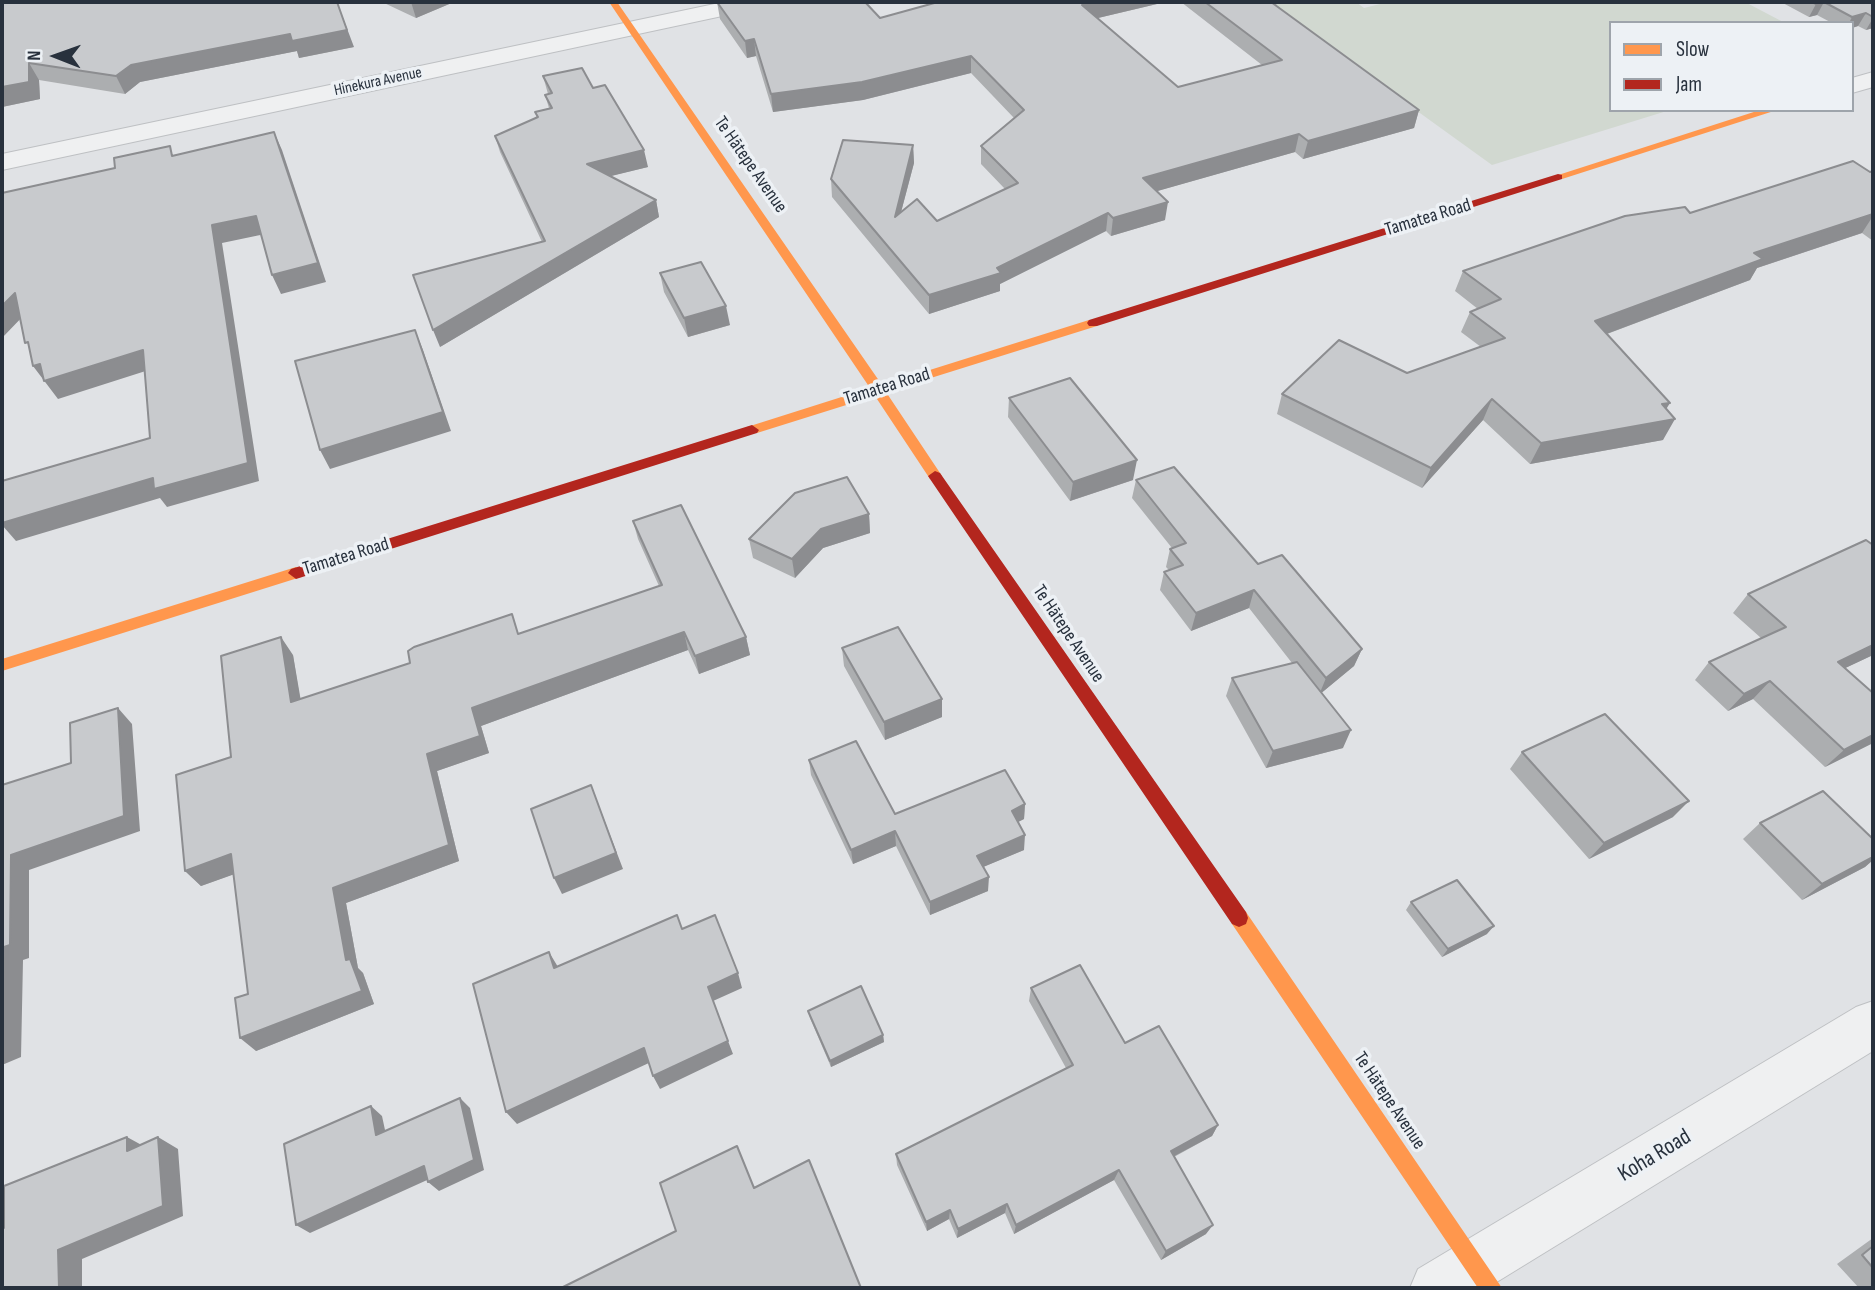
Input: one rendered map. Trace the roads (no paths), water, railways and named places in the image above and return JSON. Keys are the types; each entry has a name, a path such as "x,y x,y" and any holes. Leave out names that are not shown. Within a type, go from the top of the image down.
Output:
{"street":[{"name":"Te Hātepe Avenue","path":"613,2 879,390 1468,1280"},
{"name":"Hinekura Avenue","path":"2,162 755,2"},
{"path":"1854,85 1873,79"},
{"name":"Tamatea Road","path":"2,665 1766,112"},
{"name":"Koha Road","path":"1468,1280 1873,1024"}]}
